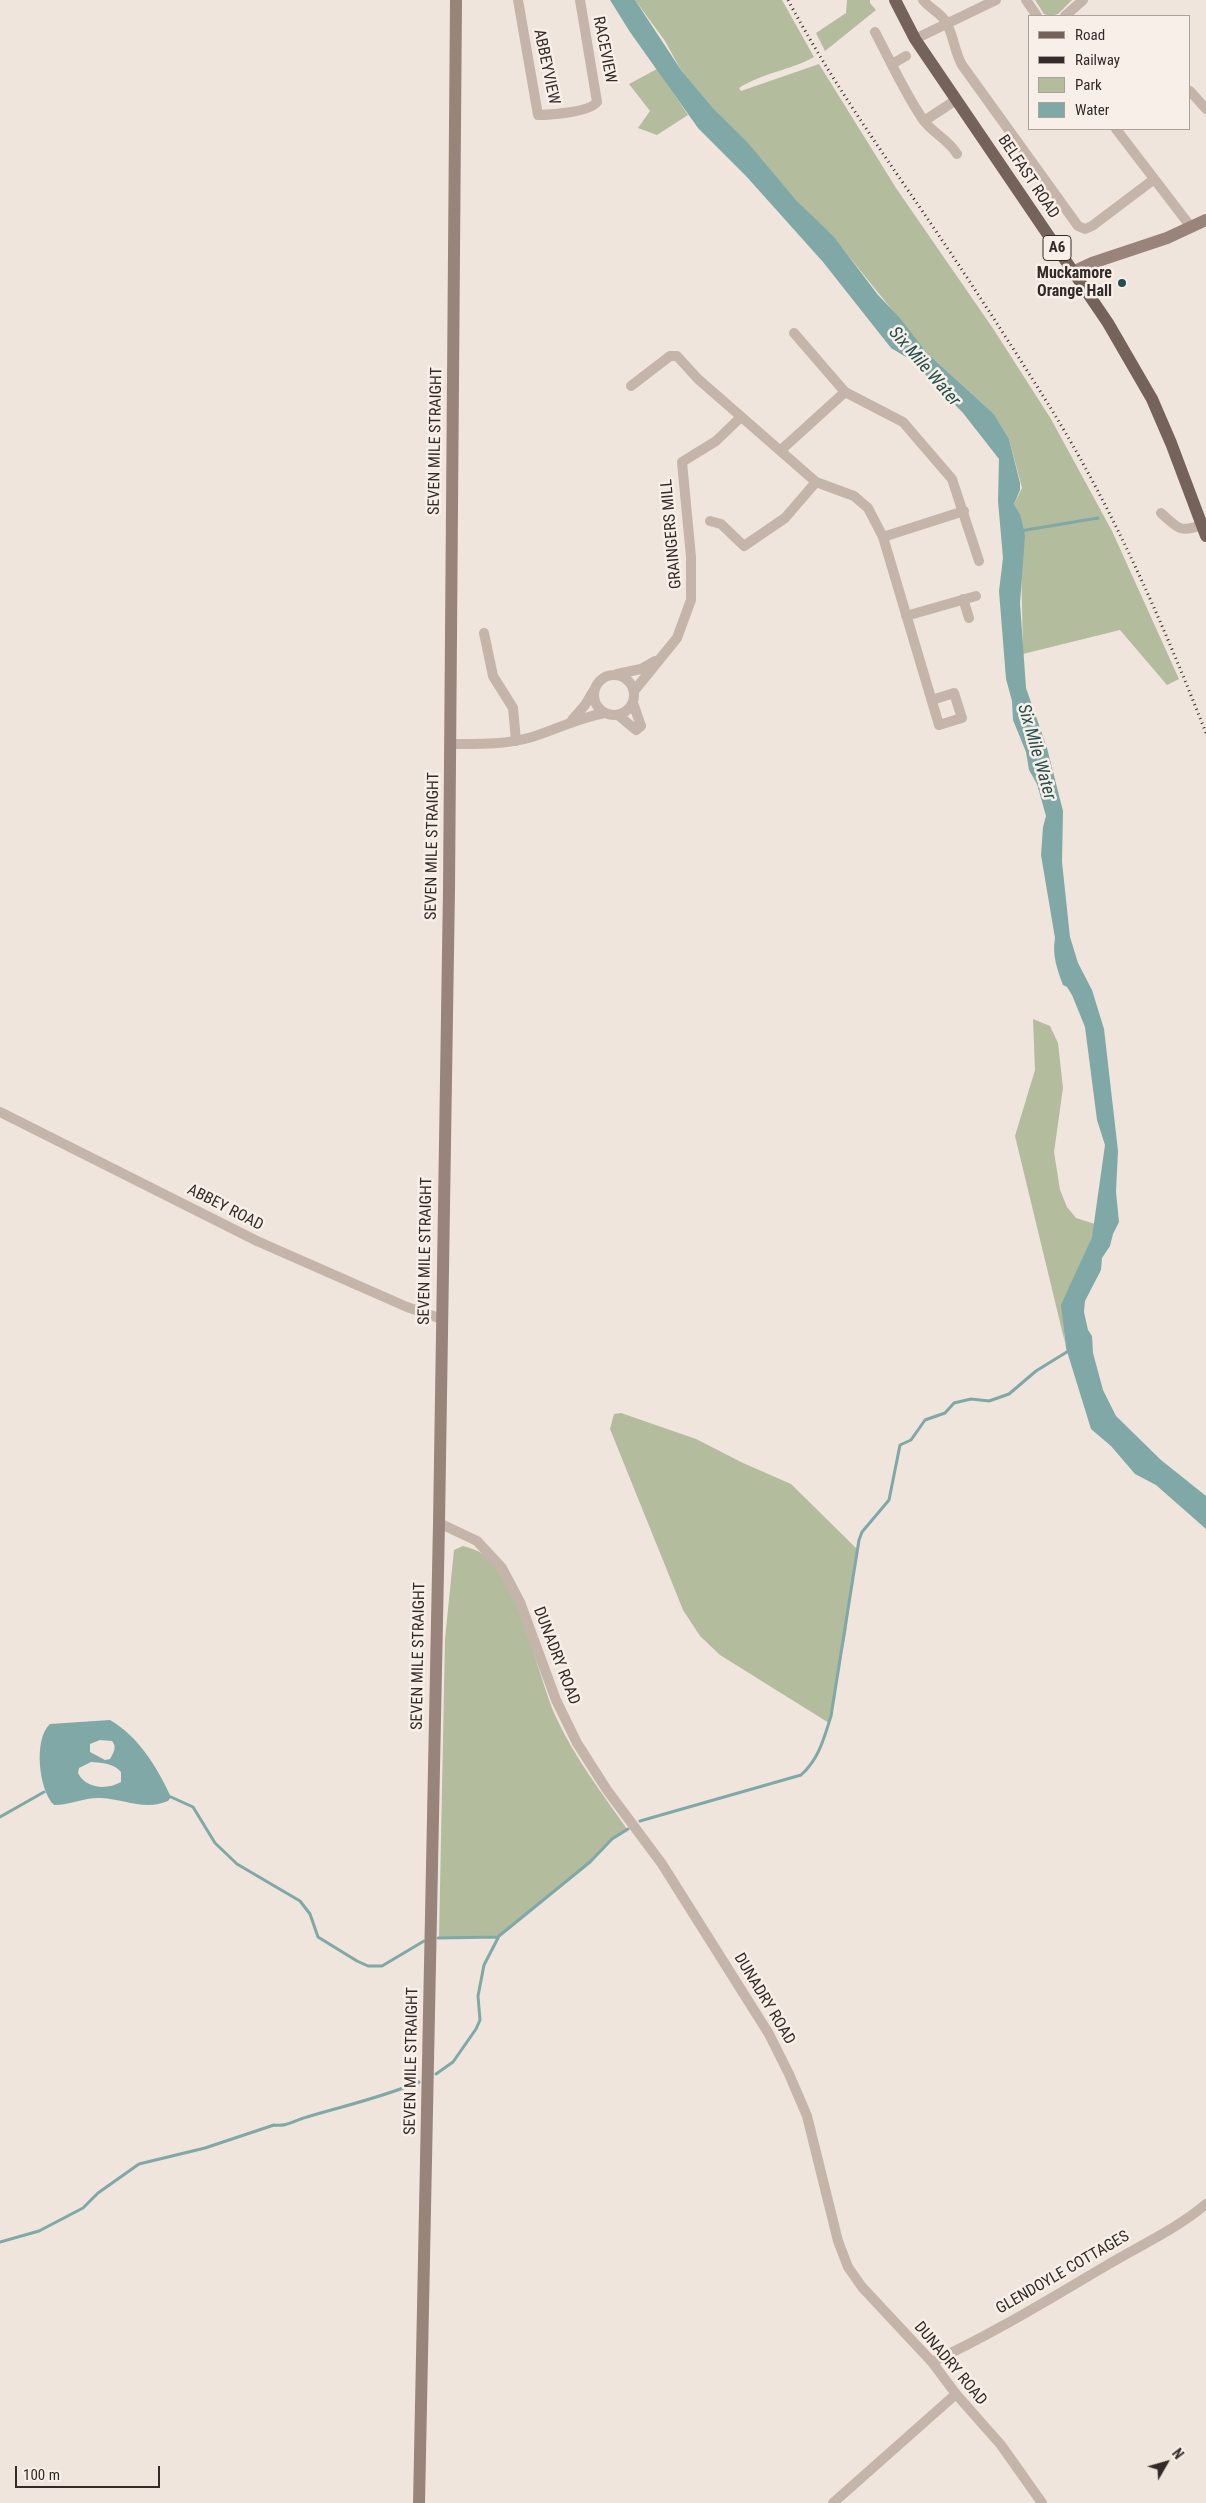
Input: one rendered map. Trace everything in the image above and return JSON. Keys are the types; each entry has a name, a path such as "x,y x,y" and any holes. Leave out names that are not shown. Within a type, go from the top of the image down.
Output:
{"main road":[{"name":"SEVEN MILE STRAIGHT","path":"419,2503 439,1523 450,744 456,0"},
{"name":"BELFAST ROAD","path":"895,0 915,39 1108,323 1152,399 1204,531"},
{"path":"1074,272 1092,262 1167,238 1206,220"}],"street":[{"name":"ABBEYVIEW","path":"518,0 538,115 588,109 596,105"},
{"name":"RACEVIEW","path":"580,0 598,95 596,105"},
{"path":"923,0 940,13 947,24 962,64 1078,226 1085,229 1092,226 1153,180"},
{"path":"915,39 996,0"},
{"path":"1026,0 1036,15"},
{"path":"1067,15 1083,0"},
{"path":"875,32 924,121 937,136 951,139 957,154"},
{"path":"892,64 906,56"},
{"path":"1191,92 1206,109"},
{"path":"924,121 956,100"},
{"path":"1117,130 1153,180 1191,227"},
{"path":"794,333 845,392 899,419 913,432 955,482 979,561"},
{"path":"631,386 670,356 675,355 698,379 816,482 861,500 874,516 883,538 932,700"},
{"path":"781,450 845,392"},
{"name":"GRAINGERS MILL","path":"634,691 680,631 690,606 693,590 687,497 681,465 685,458 722,436 741,417"},
{"path":"710,521 721,524 744,546 785,518 816,482"},
{"path":"883,538 964,512"},
{"path":"1161,512 1180,530 1204,531"},
{"path":"906,616 976,596"},
{"path":"963,599 969,618"},
{"path":"484,633 493,676 514,710 516,741"},
{"name":"GRAINGERS MILL","path":"617,674 641,668 662,656"},
{"path":"450,744 494,744 516,741 532,737 572,721 605,713 618,715 624,713 632,704 634,691 628,680 617,674 610,674 600,680 585,705 572,721"},
{"path":"594,690 596,704 605,713"},
{"path":"618,715 636,730 642,726 632,704"},
{"name":"ABBEY ROAD","path":"0,1112 257,1240 407,1307 442,1319"},
{"name":"DUNADRY ROAD","path":"439,1523 468,1536 485,1547 509,1580 529,1624 556,1700 574,1737 602,1782 640,1831 704,1928 769,2034 790,2074 807,2116 838,2241 848,2267 862,2287 932,2362 956,2394 1001,2445 1042,2503"},
{"name":"GLENDOYLE COTTAGES","path":"932,2362 968,2345 1092,2274 1169,2229 1206,2204"},
{"path":"833,2503 956,2394"}],"green space":[{"path":"635,0 782,0 814,57 739,88 741,91 819,64 896,188 994,330 1051,419 1112,531 1179,679 1167,685 1120,630 1023,654 1020,514 1014,504 1022,488 1009,439 994,414 927,353 842,248 714,109 681,70 665,41"},
{"path":"847,0 870,0 870,3 876,10 825,51 816,33 846,13"},
{"path":"1035,0 1072,0 1058,14 1044,14"},
{"path":"657,69 688,115 657,135 638,128 650,111 629,84"},
{"path":"1033,1019 1050,1026 1058,1043 1063,1088 1054,1152 1060,1190 1067,1207 1076,1218 1095,1224 1092,1237 1062,1306 1065,1343 1015,1136 1035,1070"},
{"path":"621,1413 696,1439 743,1463 791,1484 857,1549 846,1633 829,1723 720,1655 700,1636 683,1610 610,1429 614,1414"},
{"path":"463,1546 477,1550 484,1555 497,1568 508,1586 518,1607 549,1699 563,1732 589,1775 627,1829 612,1839 590,1862 498,1937 439,1938 445,1639 454,1550"}],"water":[{"name":"Six Mile Water","path":"610,0 635,0 681,70 714,109 747,142 797,201 834,237 878,295 899,317 927,353 994,414 1009,439 1020,483 1020,490 1014,504 1020,514 1025,535 1020,603 1026,688 1047,748 1063,811 1062,862 1070,937 1078,963 1092,990 1104,1029 1118,1151 1116,1192 1119,1222 1110,1246 1102,1258 1101,1270 1085,1301 1084,1312 1088,1330 1092,1336 1093,1353 1103,1390 1116,1416 1161,1460 1206,1496 1206,1529 1156,1485 1135,1474 1111,1446 1091,1429 1066,1348 1061,1305 1092,1237 1105,1145 1097,1120 1085,1027 1072,995 1067,987 1063,985 1056,962 1055,938 1041,855 1043,827 1046,816 1037,784 1029,770 1026,752 1013,720 1012,701 1006,679 999,591 1003,558 998,501 999,459 963,413 911,360 891,348 823,262 746,176 698,128 630,32"},
{"path":"110,1720 130,1735 146,1754 160,1775 171,1797 168,1801 151,1805 101,1798 54,1805 45,1789 40,1765 41,1741 50,1724","holes":["100,1740 112,1741 114,1743 114,1750 110,1759 105,1760 90,1752 90,1744","91,1762 108,1764 115,1767 121,1772 121,1782 103,1787 86,1782 78,1773 79,1768"]}],"waterway":[{"path":"1020,531 1098,518"},
{"path":"640,1821 801,1775 807,1769 817,1755 831,1716 859,1540 862,1532 889,1500 900,1445 911,1440 925,1420 945,1413 954,1403 971,1399 989,1401 1009,1394 1036,1371 1070,1350"},
{"path":"0,1817 44,1792"},
{"path":"171,1797 193,1807 215,1843 237,1864 300,1901 310,1914 318,1937 357,1961 368,1966 382,1966 424,1941"},
{"path":"436,2074 453,2062 476,2029 480,2020 478,1996 484,1965 499,1936 590,1862 612,1839 628,1829"},
{"path":"438,1938 498,1937"},
{"path":"0,2242 39,2231 83,2208 98,2193 139,2164 205,2148 274,2125 287,2124 377,2097 419,2082"}],"railway":[{"path":"788,0 836,83 989,311 1073,446 1095,485 1135,566 1172,649 1206,733"}],"place":[{"name":"Muckamore Orange Hall","path":"1122,283"}]}
